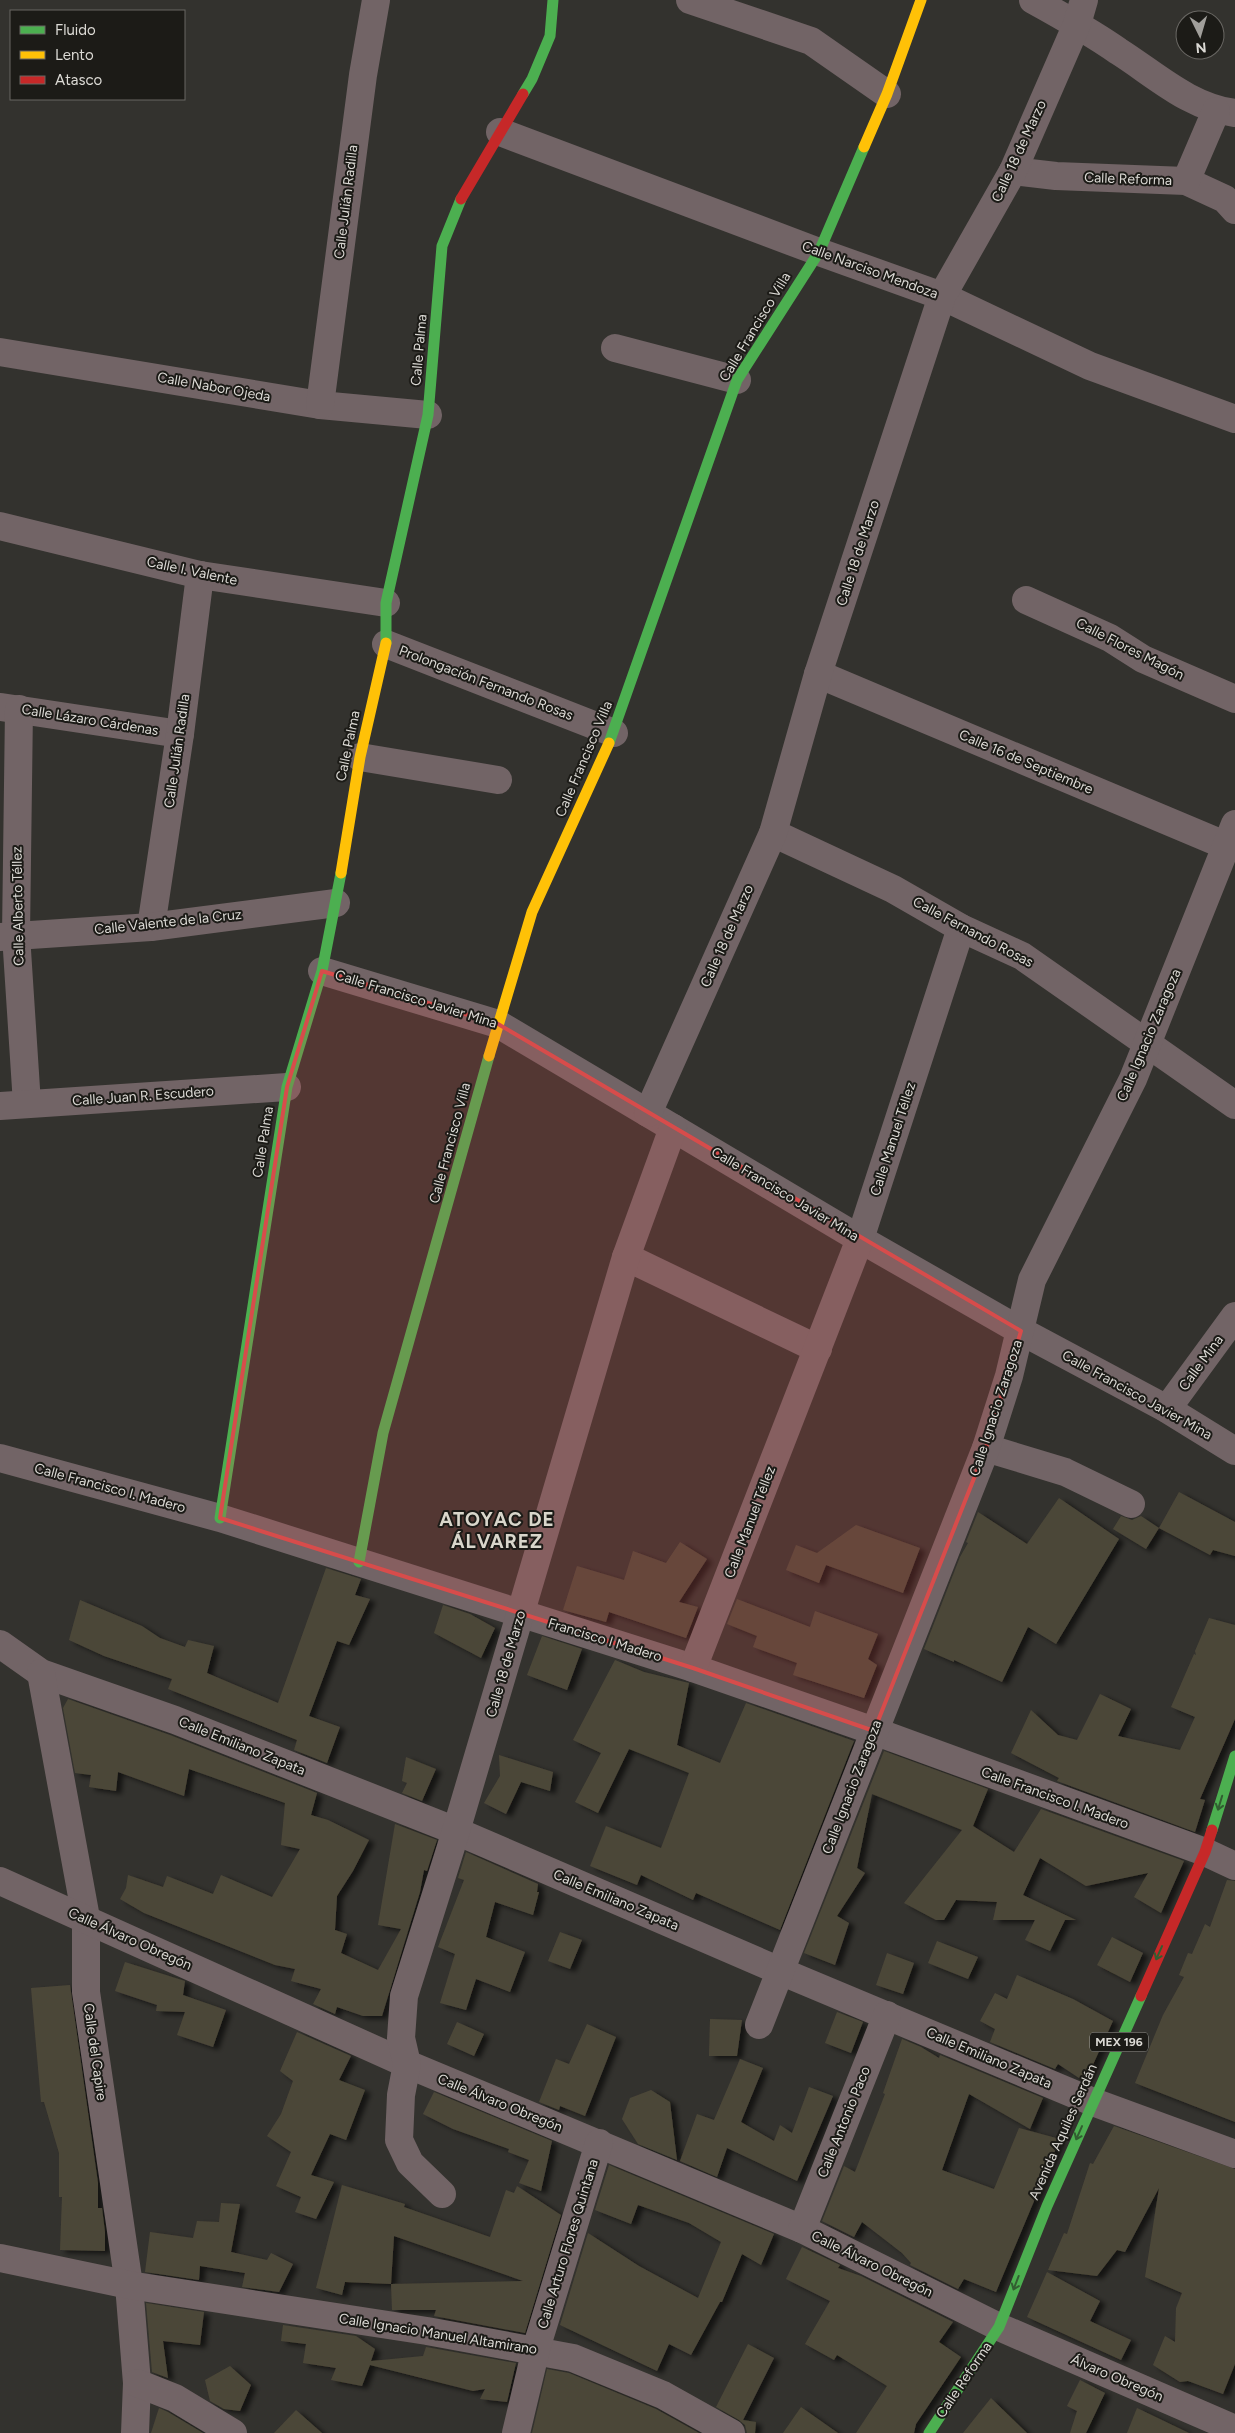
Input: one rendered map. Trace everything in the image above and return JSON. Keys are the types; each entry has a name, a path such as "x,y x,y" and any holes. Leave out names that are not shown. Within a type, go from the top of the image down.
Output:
{"street":[{"name":"Calle Julián Radilla","path":"320,405 363,76 376,0"},
{"name":"Calle Palma","path":"220,1518 287,1087 322,971 336,903 360,758 386,644 386,603 428,415 442,246 458,204 532,79 550,36 553,0"},
{"path":"690,0 811,41 887,94"},
{"name":"Calle Francisco Villa","path":"359,1562 383,1433 498,1024 532,912 614,733 737,380 818,252 887,94 921,0"},
{"path":"1033,0 1080,12 1172,89 1225,112 1186,181"},
{"name":"Calle 18 de Marzo","path":"648,1112 773,833 818,674 942,296 1013,171 1080,12"},
{"name":"Calle Narciso Mendoza","path":"500,132 818,252 942,296 1090,366 1235,419"},
{"name":"Calle Reforma","path":"1013,171 1065,176 1186,181 1226,199 1235,210"},
{"path":"615,348 737,380"},
{"name":"Calle Nabor Ojeda","path":"0,352 320,405 428,415"},
{"name":"Calle I. Valente","path":"0,526 200,575 386,603"},
{"name":"Calle Julián Radilla","path":"151,927 180,734 200,575"},
{"name":"Calle Flores Magón","path":"1026,600 1110,638 1143,659 1235,699"},
{"name":"Prolongación Fernando Rosas","path":"386,644 614,733"},
{"name":"Calle 16 de Septiembre","path":"818,674 1232,839"},
{"name":"Calle Lázaro Cárdenas","path":"10,708 180,734"},
{"name":"Calle Alberto Téllez","path":"10,708 8,936 27,1104"},
{"path":"360,758 498,780"},
{"name":"Calle Fernando Rosas","path":"773,833 893,889 961,928 1022,956 1235,1105"},
{"name":"Calle Ignacio Zaragoza","path":"759,2025 986,1448 1009,1376 1032,1280 1133,1079 1232,839"},
{"name":"Calle Valente de la Cruz","path":"8,936 151,927 336,903"},
{"name":"Calle Manuel Téllez","path":"693,1668 860,1239 961,928"},
{"name":"Calle Francisco Javier Mina","path":"322,971 498,1024 860,1239 1021,1331 1167,1409 1235,1451"},
{"name":"Calle Juan R. Escudero","path":"0,1106 287,1087"},
{"name":"Calle 18 de Marzo","path":"442,2194 410,2163 400,2140 402,2095 407,2064 401,2038 404,1996 456,1831 626,1257 673,1128"},
{"path":"626,1257 818,1349"},
{"name":"Calle Mina","path":"1167,1409 1235,1316"},
{"path":"986,1448 1065,1472 1131,1504"},
{"name":"Calle Francisco I. Madero","path":"0,1458 220,1518"},
{"name":"Francisco I Madero","path":"220,1518 693,1668 874,1731"},
{"name":"Calle Emiliano Zapata","path":"0,1644 41,1673 175,1720 456,1831 780,1971 1092,2102 1235,2154"},
{"name":"Calle del Capire","path":"41,1673 86,1918 86,1992 129,2286 137,2383 135,2433"},
{"name":"Calle Francisco I. Madero","path":"874,1731 1205,1852 1235,1866"},
{"name":"Avenida Aquiles Serdán","path":"999,2327 1047,2206 1092,2102 1205,1852 1235,1756"},
{"name":"Calle Álvaro Obregón","path":"0,1881 86,1918 407,2064 802,2229 999,2327"},
{"name":"Calle Antonio Paco","path":"802,2229 887,2015"},
{"name":"Calle Arturo Flores Quintana","path":"516,2433 536,2349 598,2143"},
{"name":"Calle Ignacio Manuel Altamirano","path":"0,2258 129,2286 536,2349 573,2358 663,2395 731,2433"},
{"name":"Calle Reforma","path":"929,2433 999,2327"},
{"name":"Álvaro Obregón","path":"999,2327 1235,2429"},
{"path":"137,2383 175,2398 233,2433"}],"highlighted area":[{"path":"322,971 498,1024 1021,1331 986,1448 874,1731 693,1668 220,1518 287,1087"}],"building":[{"path":"1179,1492 1235,1522 1235,1556 1213,1550 1210,1555 1159,1528"},
{"path":"1059,1498 1119,1539 1056,1644 1028,1627 1002,1682 954,1660 954,1662 924,1649 960,1557 968,1543 966,1542 978,1512 1027,1544"},
{"path":"1121,1516 1132,1520 1141,1516 1159,1528 1146,1549 1113,1529"},
{"path":"856,1525 920,1548 903,1593 826,1565 819,1583 786,1570 796,1545 817,1553"},
{"path":"680,1542 707,1559 679,1602 698,1607 686,1638 609,1612 606,1622 563,1610 577,1566 624,1580 633,1551 666,1563"},
{"path":"326,1568 361,1579 355,1595 370,1599 349,1645 337,1641 309,1716 340,1727 327,1763 294,1750 297,1740 168,1689 172,1679 104,1656 69,1640 80,1600 142,1626 160,1638 185,1647 188,1640 214,1646 207,1673 278,1703"},
{"path":"737,1599 810,1627 815,1611 878,1634 868,1659 877,1665 864,1698 793,1675 797,1663 753,1647 757,1636 727,1624"},
{"path":"443,1605 470,1614 495,1628 481,1658 434,1633"},
{"path":"1209,1618 1235,1625 1235,1719 1200,1799 1205,1800 1195,1832 1057,1781 1059,1778 1011,1753 1031,1710 1058,1735 1077,1740 1100,1694 1131,1709 1118,1736 1180,1750 1195,1717 1171,1707 1194,1654 1196,1655 1195,1651"},
{"path":"542,1636 582,1649 567,1690 527,1675"},
{"path":"615,1660 644,1672 689,1683 677,1745 720,1763 746,1703 854,1741 780,1930 696,1893 693,1900 641,1875 637,1885 590,1866 606,1826 661,1848 689,1773 629,1749 598,1813 575,1802 601,1753 573,1740"},
{"path":"68,1699 170,1735 317,1793 311,1815 328,1820 369,1840 337,1896 335,1930 347,1934 341,1953 378,1970 401,1929 378,1925 395,1824 437,1840 427,1871 424,1870 420,1892 382,2016 363,2016 337,2007 335,2014 313,2004 321,1989 291,1981 295,1969 275,1965 144,1913 120,1899 126,1888 128,1875 163,1887 167,1876 213,1894 221,1875 272,1897 300,1849 281,1845 285,1803 189,1769 184,1796 118,1772 116,1791 89,1787 91,1775 75,1773 63,1708"},
{"path":"884,1751 988,1789 973,1826 1014,1852 1041,1809 1184,1861 1161,1913 1134,1897 1148,1873 1086,1886 1040,1858 1023,1895 1076,1920 1065,1920 1050,1951 1025,1940 1035,1920 993,1920 997,1902 956,1900 944,1920 936,1920 904,1903 962,1830 872,1794 857,1868 865,1873 837,1916 849,1923 835,1965 804,1953"},
{"path":"499,1755 553,1772 550,1791 521,1782 506,1814 484,1803 500,1776"},
{"path":"406,1757 436,1769 422,1801 402,1793 407,1783 402,1781"},
{"path":"466,1852 538,1884 537,1892 539,1892 533,1915 495,1902 486,1937 525,1952 510,1992 476,1979 466,2010 440,2003 455,1954 438,1947 464,1880 458,1878"},
{"path":"1227,1880 1235,1881 1235,2122 1135,2083 1163,2015 1184,1977 1179,1975 1188,1953 1192,1954 1205,1924 1210,1927"},
{"path":"560,1932 582,1940 570,1969 548,1961"},
{"path":"1112,1937 1143,1953 1130,1982 1097,1965"},
{"path":"937,1941 978,1957 968,1979 928,1963"},
{"path":"887,1953 914,1963 903,1994 876,1985"},
{"path":"125,1962 185,1981 183,1995 226,2010 213,2047 177,2035 185,2012 156,2011 157,2005 115,1991"},
{"path":"1017,1975 1073,1999 1113,2021 1085,2082 1058,2064 1055,2069 990,2042 995,2029 980,2021 995,1993 1007,1999"},
{"path":"70,1985 98,2183 98,2208 102,2208 105,2251 60,2250 62,2197 59,2197 59,2153 44,2102 41,2102 31,1988"},
{"path":"837,2012 863,2022 851,2053 825,2043"},
{"path":"710,2019 742,2020 737,2056 709,2056"},
{"path":"457,2022 484,2034 474,2056 447,2044"},
{"path":"587,2024 616,2037 585,2116 560,2106 559,2110 539,2102 556,2059 569,2064"},
{"path":"297,2032 351,2056 339,2080 365,2090 346,2140 330,2134 311,2175 334,2182 316,2219 295,2212 301,2197 276,2186 291,2152 267,2136 281,2114 293,2081 280,2071"},
{"path":"902,2039 921,2047 939,2058 940,2055 1043,2098 1030,2129 969,2094 942,2170 994,2189 1019,2128 1060,2139 996,2292 964,2279 958,2289 910,2265 911,2263 902,2253 862,2222 854,2237 822,2221 844,2166 855,2172 885,2094 883,2093"},
{"path":"740,2059 763,2068 741,2122 774,2141 780,2125 792,2133 809,2087 833,2096 797,2181 727,2148 717,2177 680,2161 697,2114 714,2120"},
{"path":"651,2090 670,2102 677,2160 638,2144 622,2119 630,2098"},
{"path":"434,2092 552,2141 541,2191 519,2183 529,2160 508,2152 509,2149 453,2129 423,2114"},
{"path":"1114,2126 1235,2169 1235,2364 1223,2394 1188,2381 1180,2382 1153,2365 1165,2336 1175,2342 1176,2308 1182,2293 1145,2277 1159,2188 1125,2252 1117,2250 1097,2276 1048,2270 1064,2233 1067,2234 1090,2163 1093,2164"},
{"path":"609,2165 774,2234 761,2265 742,2254 722,2302 720,2302 691,2355 669,2344 657,2371 560,2325 588,2233 639,2266 698,2298 721,2242 689,2223 638,2205 631,2224 595,2210"},
{"path":"342,2185 405,2204 404,2207 490,2237 506,2190 514,2193 517,2186 561,2215 525,2333 434,2316 436,2310 392,2310 391,2284 345,2282 342,2295 316,2288","holes":["394,2236 523,2281 391,2284"]},
{"path":"221,2203 240,2204 231,2252 267,2260 271,2253 293,2264 279,2292 242,2287 245,2273 200,2266 199,2280 145,2272 150,2232 193,2238 197,2221 219,2222"},
{"path":"802,2247 840,2265 838,2268 861,2276 953,2322 939,2342 961,2357 916,2424 914,2433 856,2433 887,2386 837,2355 834,2360 805,2344 830,2301 786,2279"},
{"path":"1047,2272 1100,2301 1090,2321 1131,2340 1121,2360 1027,2317"},
{"path":"146,2303 204,2312 200,2345 163,2341 168,2378 152,2372"},
{"path":"283,2325 356,2336 375,2349 371,2361 423,2356 426,2347 516,2363 507,2402 480,2399 485,2389 473,2391 370,2365 362,2386 331,2380 336,2368 303,2363 306,2344 281,2341"},
{"path":"748,2344 774,2358 743,2420 756,2422 755,2433 747,2433 745,2425 716,2407"},
{"path":"230,2366 251,2385 240,2411 224,2409 210,2401 205,2380"},
{"path":"547,2369 569,2373 656,2409 699,2433 532,2433"},
{"path":"1080,2380 1105,2393 1086,2433 1070,2433 1077,2411 1067,2406"},
{"path":"991,2398 1027,2433 963,2433"},
{"path":"801,2407 838,2433 783,2433"},
{"path":"159,2408 168,2412 203,2433 151,2433"},
{"path":"1137,2408 1189,2433 1127,2433"},
{"path":"296,2410 322,2433 274,2433"}],"traffic: fast":[{"path":"523,94 532,79 550,36 553,0"},
{"path":"609,743 737,380 819,252 864,147"},
{"path":"386,643 386,603 428,415 442,246 461,199"},
{"path":"220,1518 287,1087 322,971 341,873"},
{"path":"359,1562 383,1433 489,1056"},
{"path":"1212,1830 1235,1756"},
{"path":"929,2433 999,2327 1047,2206 1141,1996"}],"traffic: slow":[{"path":"864,147 887,94 921,0"},
{"path":"341,873 360,757 386,643"},
{"path":"489,1056 532,912 609,743"}],"traffic: jam":[{"path":"461,199 523,94"},
{"path":"1141,1996 1205,1852 1212,1830"}],"district":[{"name":"ATOYAC DE ÁLVAREZ","path":"497,1530"}]}
